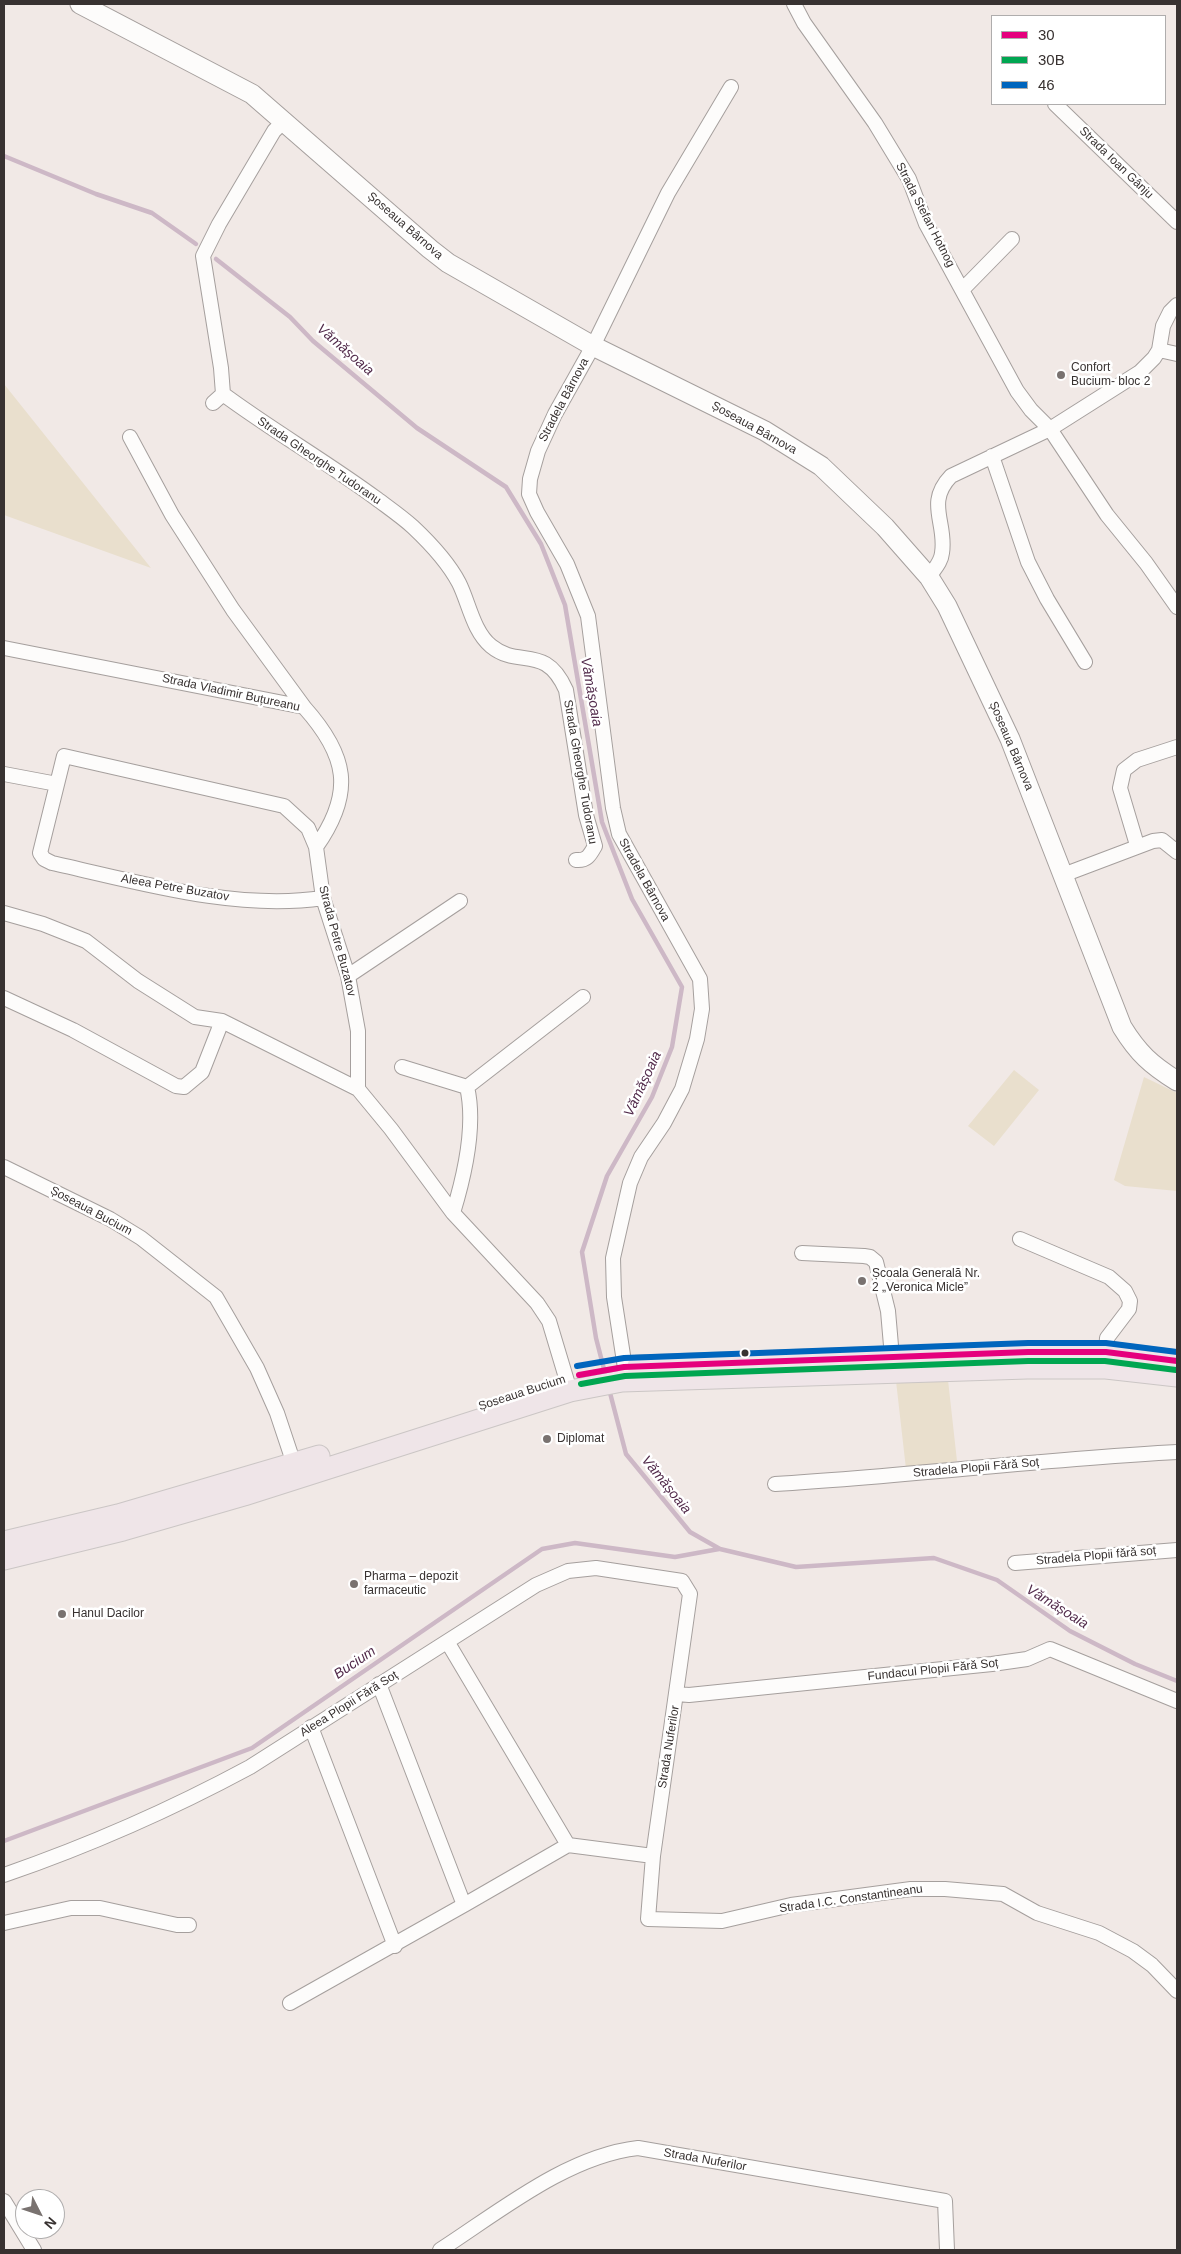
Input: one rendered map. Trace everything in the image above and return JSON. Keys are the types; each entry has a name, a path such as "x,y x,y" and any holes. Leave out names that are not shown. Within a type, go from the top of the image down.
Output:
{"main road":[{"name":"Șoseaua Bârnova","path":"80,4 252,94 285,120 430,250 476,279 593,346 765,431 821,466 885,527 929,576 947,606 1010,739 1122,1027 1134,1047 1147,1061 1177,1081"},
{"name":"Șoseaua Bucium","path":"4,1559 123,1530 296,1471 574,1383 623,1374 892,1357 1028,1352 1106,1352 1177,1361"},
{"name":"Șoseaua Bucium","path":"623,1374 1106,1368 1177,1376"},
{"name":"Șoseaua Bucium","path":"4,1542 296,1471"}],"street":[{"name":"Strada Stefan Hotnog","path":"794,4 804,22 875,123 909,179 926,224 1017,391 1031,410 1050,429 1112,522 1146,563 1177,608"},
{"name":"Stradela Bârnova","path":"623,1374 614,1297 613,1258 630,1183 641,1157 664,1122 682,1089 697,1039 702,1009 700,979 619,834 613,808 588,616 568,564 538,512 530,494 530,479 538,451 555,414 593,346 668,193 731,87"},
{"name":"Strada Ioan Gânju","path":"1056,105 1177,222"},
{"name":"Strada Gheorghe Tudoranu","path":"285,120 269,140 219,224 203,256 221,368 218,399 252,416 340,472 412,526 446,562 459,583 478,629 491,646 502,652 546,663 560,677 566,690 586,815 595,846 590,855 583,860 576,860"},
{"path":"963,289 1012,239"},
{"path":"929,576 940,563 943,552 937,497 942,485 951,476 1050,429 1140,372 1159,350 1162,326 1170,312 1177,305"},
{"path":"1159,350 1177,354"},
{"path":"130,437 172,515 223,594 304,707"},
{"path":"992,456 1028,562 1047,599 1084,662"},
{"name":"Strada Vladimir Buțureanu","path":"4,648 304,707 321,726 341,766 342,785 338,806 330,828 316,847"},
{"path":"1137,846 1120,788 1124,770 1137,760 1177,747"},
{"name":"Strada Petre Buzatov","path":"57,784 64,756 284,806 308,828 316,847 324,898 348,976 358,1031 358,1089"},
{"path":"4,774 57,784"},
{"name":"Aleea Petre Buzatov","path":"57,784 40,853 44,859 52,863 170,889 258,902 296,902 324,898"},
{"path":"1063,875 1137,846 1162,840 1177,852"},
{"path":"348,976 460,901"},
{"path":"4,913 42,924 86,941 167,1001 196,1017 222,1022 358,1089 391,1128 453,1214 536,1304 549,1321 574,1383"},
{"path":"467,1087 583,997"},
{"path":"4,998 73,1030 176,1086 184,1087 202,1072 222,1022"},
{"path":"402,1067 467,1087"},
{"path":"453,1214 460,1190 471,1118 471,1104 467,1087"},
{"name":"Șoseaua Bucium","path":"4,1167 110,1219 141,1238 216,1297 257,1368 277,1413 296,1471"},
{"path":"1020,1239 1109,1277 1126,1291 1130,1301 1129,1309 1108,1338 1106,1352"},
{"path":"802,1253 864,1256 876,1262 888,1311 892,1357"},
{"name":"Stradela Plopii Fără Soț","path":"775,1484 851,1480 1086,1457 1177,1452"},
{"name":"Stradela Plopii fără soț","path":"1015,1563 1177,1550"},
{"name":"Aleea Plopii Fără Soț","path":"4,1875 46,1861 210,1788 250,1767 379,1684 448,1643 536,1585 568,1571 596,1568 651,1575 682,1581 690,1594"},
{"name":"Strada Nuferilor","path":"648,1919 653,1856 690,1594"},
{"path":"448,1643 568,1846"},
{"name":"Fundacul Plopii Fără Soț","path":"677,1694 689,1695 1028,1660 1050,1649 1177,1701"},
{"path":"379,1684 464,1905"},
{"path":"311,1728 395,1946"},
{"path":"290,2003 395,1946 568,1846 653,1856"},
{"name":"Strada I.C. Constantineanu","path":"648,1919 722,1922 791,1906 911,1889 945,1889 1002,1894 1037,1913 1098,1933 1133,1951 1152,1965 1177,1991"},
{"path":"4,1923 71,1908 100,1908 177,1925 189,1925"},
{"name":"Strada Nuferilor","path":"440,2250 561,2173 602,2156 638,2148 944,2201 947,2250"},
{"path":"4,2201 34,2250"}],"shaded area":[{"path":"4,384 151,568 4,515"},
{"path":"1014,1070 1039,1090 994,1146 968,1126"},
{"path":"1144,1077 1177,1093 1177,1191 1125,1186 1114,1180"},
{"path":"948,1380 957,1461 906,1469 896,1381"}],"waterway":[{"name":"Vămășoaia","path":"4,156 96,194 152,213 196,244"},
{"name":"Vămășoaia","path":"216,259 290,317 313,341 417,428 506,487 541,544 565,605 602,822 632,899 682,987 672,1047 652,1097 607,1176 582,1252 596,1338 606,1377"},
{"name":"Vămășoaia","path":"609,1389 626,1454 690,1532 720,1549 796,1567 934,1558 997,1580 1070,1631 1135,1664 1177,1681"},
{"name":"Bucium","path":"4,1841 252,1748 542,1549 575,1543 675,1557 719,1549"}],"transit line":[{"name":"46","path":"577,1366 624,1358 1028,1343 1106,1343 1177,1352"},
{"name":"30","path":"579,1375 624,1367 1028,1352 1106,1352 1177,1361"},
{"name":"30B","path":"581,1384 625,1376 1028,1361 1105,1361 1176,1370"}],"place":[{"name":"Confort Bucium- bloc 2","path":"1061,375"},
{"name":"Școala Generală Nr. 2 „Veronica Micle”","path":"862,1281"},
{"name":"Diplomat","path":"547,1439"},
{"name":"Pharma – depozit farmaceutic","path":"354,1584"},
{"name":"Hanul Dacilor","path":"62,1614"}]}
